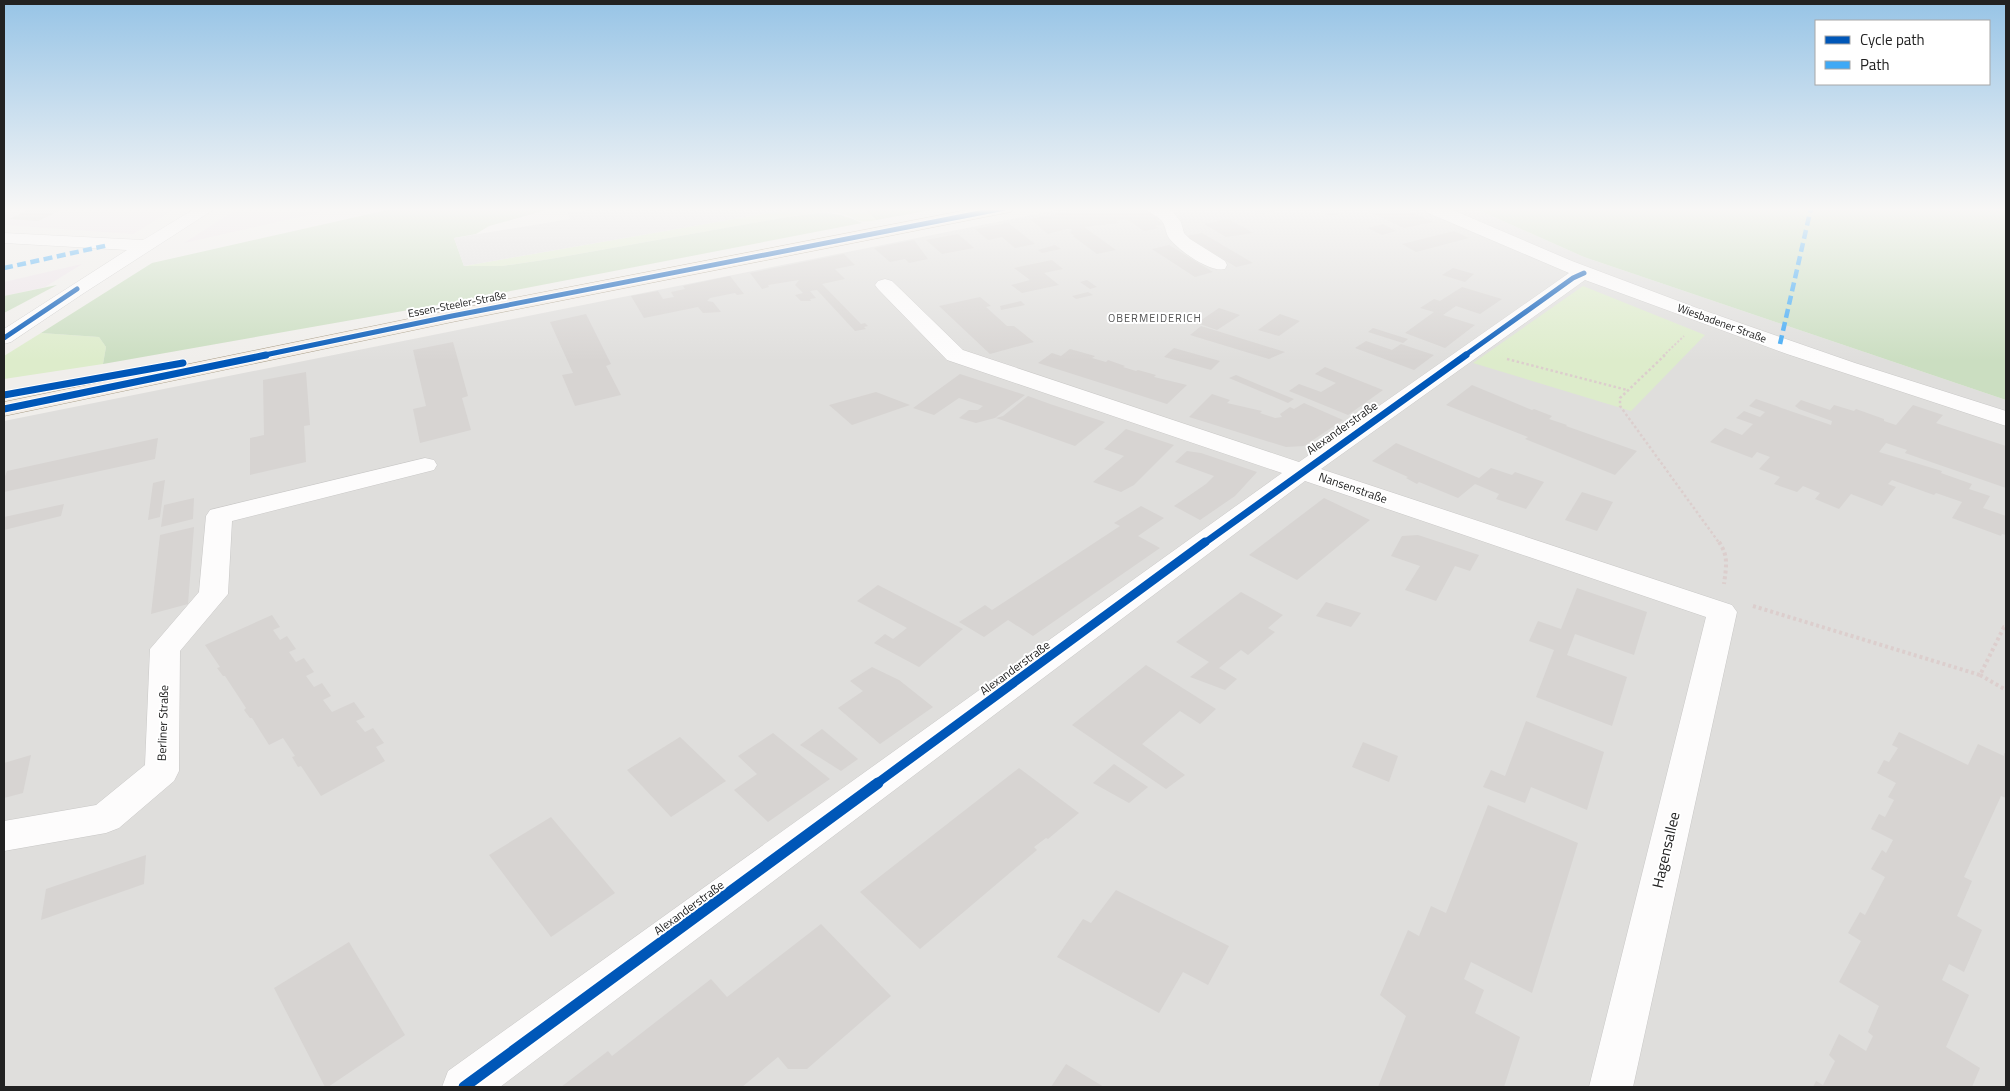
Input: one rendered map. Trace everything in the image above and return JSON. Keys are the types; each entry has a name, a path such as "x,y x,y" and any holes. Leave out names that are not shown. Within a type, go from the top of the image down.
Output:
{"main road":[{"name":"Essen-Steeler-Straße","path":"4,409 452,316 744,259"},
{"name":"Essen-Steeler-Straße","path":"4,395 452,316"}],"street":[{"path":"4,338 126,259"},
{"path":"1209,259 1218,265"},
{"name":"Wiesbadener Straße","path":"1551,259 1704,317 2006,418"},
{"name":"Alexanderstraße","path":"464,1087 1302,471 1573,278 1584,273"},
{"name":"Nansenstraße","path":"885,285 955,356 1722,612"},
{"path":"4,329 78,289"},
{"name":"Berliner Straße","path":"4,836 106,818 162,771 165,649 213,594 219,516 425,465"},
{"name":"Hagensallee","path":"1611,1087 1722,612"}],"path":[{"path":"1704,317 1627,390 1620,398 1620,406 1725,550 1727,558 1722,612 1745,604 1980,675 2006,690"},
{"path":"1473,350 1627,390"},
{"path":"1980,675 2004,627 2006,627"}],"shaded area":[{"path":"461,259 505,259 464,266"},
{"path":"813,259 1590,259 2006,400 2006,1087 4,1087 4,421"},
{"path":"82,264 45,287 4,296 4,282"}],"green space":[{"path":"170,259 461,259 464,266 502,266 550,259 677,259 454,302 103,364 106,347 99,337 41,333 152,263"},
{"path":"505,259 550,259 502,266 464,266"},
{"path":"1590,259 2006,259 2006,400"},
{"path":"57,285 4,313 4,296"},
{"path":"1583,286 1705,335 1631,411 1473,363"},
{"path":"41,333 99,337 106,347 103,364 4,379 4,356"}],"building":[{"path":"820,259 849,259 855,265 835,269 845,279 822,284 861,324 865,323 868,326 864,327 866,329 855,331 817,290 810,291 816,298 810,299 811,301 801,301 795,295 803,293 795,285 799,280 768,285 769,287 762,289 750,273"},
{"path":"886,259 928,259 909,263 905,259 890,262"},
{"path":"1167,259 1192,259 1213,272 1195,277"},
{"path":"1223,259 1246,259 1253,263 1236,267"},
{"path":"1052,260 1063,269 1044,273 1059,285 1022,293 1011,285 1030,280 1014,268"},
{"path":"1453,268 1474,274 1465,282 1442,275"},
{"path":"730,276 744,294 737,295 735,293 710,298 707,301 713,302 721,312 703,313 698,307 644,318 631,296 658,291 663,299 674,297 671,292 685,289 683,286"},
{"path":"1087,280 1097,287 1090,289 1080,282"},
{"path":"1462,287 1502,299 1480,314 1456,306 1443,315 1475,325 1445,348 1405,333 1434,312 1420,308 1434,299 1440,301"},
{"path":"1088,292 1093,295 1076,299 1072,296"},
{"path":"980,297 991,306 986,307 1007,326 1014,326 1034,342 990,354 939,306"},
{"path":"1021,301 1025,305 1001,310 1000,306"},
{"path":"1219,308 1240,315 1217,330 1197,323"},
{"path":"586,314 611,364 606,366 621,395 575,406 562,375 573,373 550,322"},
{"path":"1280,314 1300,321 1279,336 1258,330"},
{"path":"1201,326 1285,352 1269,359 1190,335"},
{"path":"1373,328 1408,339 1403,343 1368,332"},
{"path":"1366,341 1392,350 1401,344 1434,355 1414,370 1355,348"},
{"path":"453,342 468,396 462,398 471,430 420,443 413,409 426,406 413,350"},
{"path":"1174,348 1220,361 1211,370 1164,357"},
{"path":"1070,349 1095,356 1092,358 1106,362 1108,360 1125,366 1123,367 1156,375 1154,377 1187,385 1167,404 1038,363 1052,353 1061,356"},
{"path":"1325,367 1383,390 1348,415 1289,391 1299,384 1321,392 1336,383 1315,374"},
{"path":"306,372 310,425 304,426 306,462 250,475 250,438 264,435 263,380"},
{"path":"960,374 1025,395 995,418 976,423 959,418 969,410 978,410 983,406 959,398 934,415 913,408"},
{"path":"1236,375 1294,399 1288,403 1229,378"},
{"path":"1472,385 1532,410 1534,409 1552,416 1549,419 1566,426 1637,451 1615,475 1525,439 1528,437 1446,405"},
{"path":"876,392 910,405 852,425 829,405"},
{"path":"1212,394 1230,400 1227,403 1262,411 1260,413 1275,418 1282,417 1280,414 1290,407 1294,409 1304,403 1343,420 1304,446 1286,447 1189,417"},
{"path":"1028,396 1105,422 1075,446 996,418 1003,416"},
{"path":"1756,399 1831,425 1832,421 1795,406 1801,400 1830,410 1834,405 1854,411 1856,409 1896,425 1913,405 1943,415 1936,423 2006,446 2006,488 1905,453 1907,450 1886,443 1879,452 1942,471 1941,473 1972,484 1969,489 1990,496 1983,508 2006,516 2006,535 2002,534 2001,536 1952,518 1962,502 1936,493 1934,495 1892,480 1888,484 1896,487 1882,506 1851,494 1839,509 1815,499 1820,493 1803,486 1797,492 1774,484 1780,477 1759,469 1770,457 1757,452 1752,458 1710,442 1725,428 1742,435 1753,424 1736,418 1744,411 1760,417 1765,412 1749,406"},
{"path":"1126,429 1174,445 1134,485 1121,492 1093,482 1124,456 1104,449"},
{"path":"158,438 155,459 4,492 4,479 7,471"},
{"path":"1396,443 1479,478 1491,468 1512,475 1515,472 1544,482 1526,509 1496,499 1499,494 1475,484 1458,498 1419,482 1417,484 1406,478 1408,477 1372,461"},
{"path":"1187,451 1201,453 1257,472 1235,496 1200,520 1174,506 1206,484 1214,476 1175,462"},
{"path":"165,480 160,517 148,520 153,483"},
{"path":"1582,492 1613,502 1597,531 1565,520"},
{"path":"194,498 193,519 161,527 164,505"},
{"path":"1324,498 1370,520 1297,580 1249,555"},
{"path":"64,504 61,516 4,530 4,517"},
{"path":"1141,506 1164,518 1138,536 1160,548 1033,636 1008,620 984,637 959,622 985,605 992,610 1120,526 1114,523"},
{"path":"194,527 188,604 151,614 160,535"},
{"path":"1418,535 1479,555 1470,571 1455,566 1436,601 1405,590 1420,566 1391,556 1402,536"},
{"path":"878,585 963,629 919,667 874,643 885,634 893,639 907,628 857,601"},
{"path":"1577,588 1647,612 1634,655 1575,634 1567,655 1627,677 1612,726 1536,697 1554,650 1529,641 1538,621 1561,629"},
{"path":"1241,592 1283,615 1268,628 1275,632 1248,655 1241,650 1219,668 1237,679 1225,690 1190,677 1209,662 1176,642"},
{"path":"1326,602 1361,613 1351,627 1316,616"},
{"path":"272,615 280,627 273,630 280,640 287,636 296,649 289,652 296,662 304,658 314,672 306,676 314,687 322,683 331,696 323,700 332,712 354,702 365,717 356,721 365,732 373,728 384,743 376,747 385,761 321,796 301,766 298,767 292,757 295,756 283,738 269,745 252,718 244,710 246,708 225,676 217,668 220,667 205,645"},
{"path":"1146,665 1216,709 1200,724 1180,711 1142,744 1185,775 1166,789 1072,725"},
{"path":"872,667 899,680 933,707 880,744 838,708 863,691 850,681"},
{"path":"1526,721 1604,752 1587,810 1531,787 1525,803 1483,787 1491,770 1505,776"},
{"path":"822,729 858,759 841,771 800,745"},
{"path":"1899,732 1968,765 1978,744 2004,756 2004,753 2006,754 2006,798 2001,796 1964,877 1972,881 1957,916 1982,930 1964,972 1949,964 1942,980 1969,995 1946,1047 1980,1068 1972,1087 1813,1087 1816,1081 1823,1085 1835,1061 1829,1055 1839,1034 1866,1051 1873,1036 1868,1032 1879,1006 1839,982 1861,941 1848,933 1860,912 1865,915 1885,877 1871,869 1882,850 1886,853 1893,840 1871,829 1879,814 1885,817 1894,800 1888,797 1896,783 1877,773 1884,760 1889,762 1898,748 1892,745"},
{"path":"773,733 830,779 768,822 734,790 757,774 738,756"},
{"path":"680,737 726,781 671,817 627,770"},
{"path":"1363,742 1398,756 1389,782 1352,767"},
{"path":"31,755 23,793 4,798 4,763"},
{"path":"1114,764 1148,787 1129,803 1093,783"},
{"path":"1019,768 1079,813 1048,839 1046,838 1034,847 1037,850 920,949 860,892"},
{"path":"1488,805 1578,843 1532,993 1471,962 1464,979 1484,990 1475,1013 1520,1037 1504,1087 1378,1087 1406,1016 1380,995 1408,930 1419,936 1431,906 1446,913"},
{"path":"551,817 615,893 551,937 489,855"},
{"path":"146,855 144,884 41,920 46,889"},
{"path":"1116,890 1229,946 1208,985 1183,972 1159,1013 1057,957 1083,919 1091,923"},
{"path":"821,924 891,996 807,1069 788,1069 778,1057 742,1087 561,1087 608,1051 612,1056 711,979 727,997"},
{"path":"349,942 405,1035 328,1087 325,1087 274,988"},
{"path":"1066,1064 1104,1087 1051,1087"}],"marked path":[{"path":"4,268 45,259"},
{"path":"1780,344 1799,259"}],"cycle path":[{"path":"4,409 452,316 744,259"},
{"path":"464,1087 1302,471 1573,278 1584,273"},
{"path":"4,338 77,289"},
{"path":"4,395 183,363"}],"district":[{"name":"OBERMEIDERICH","path":"1155,318"}]}
